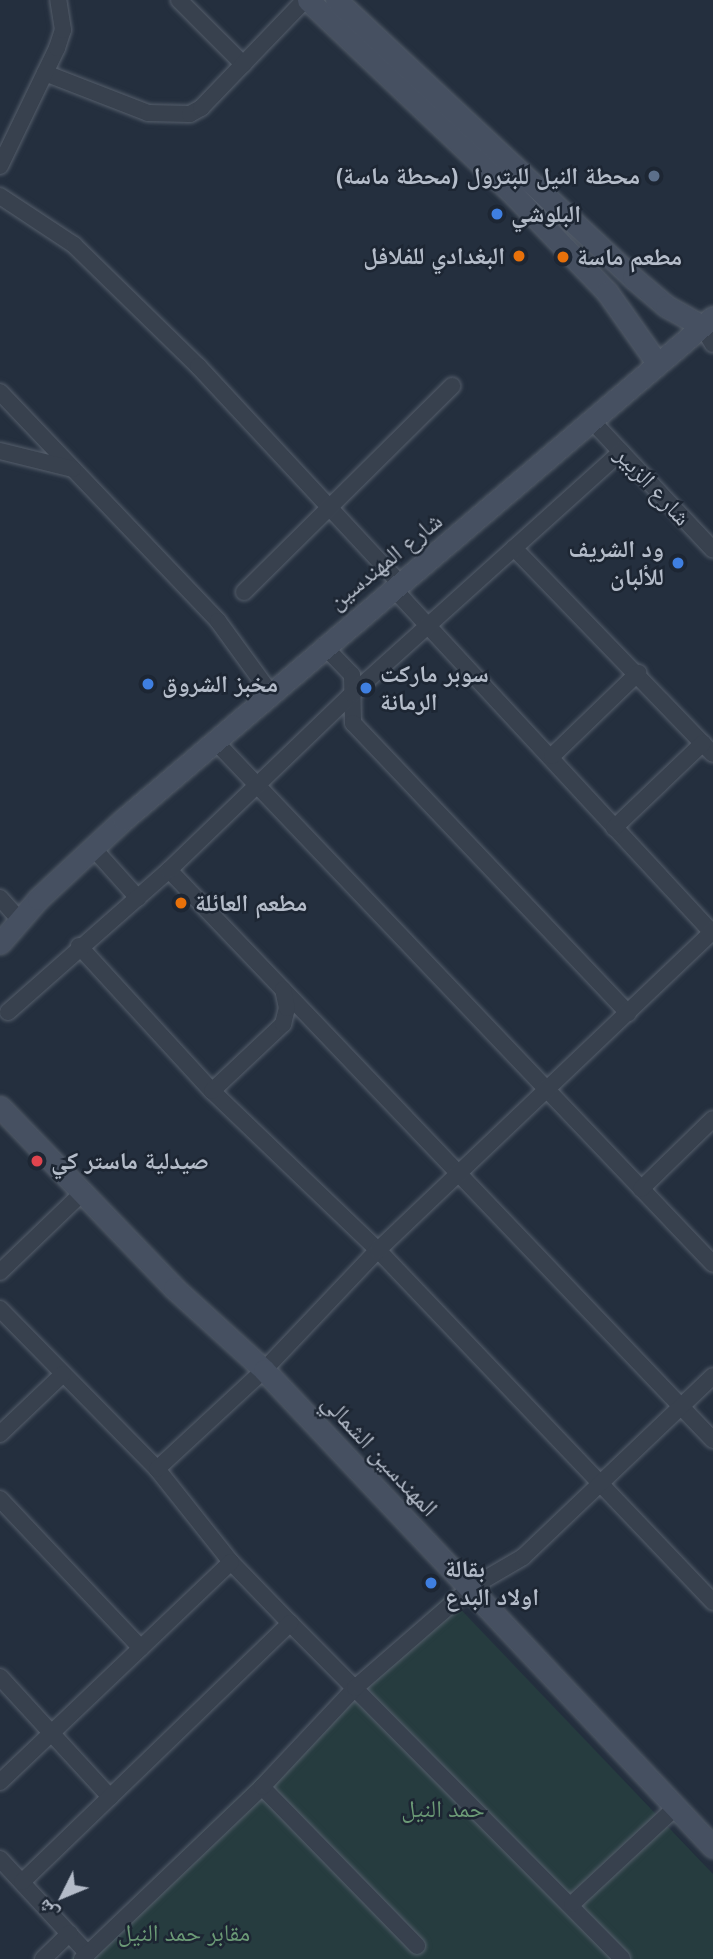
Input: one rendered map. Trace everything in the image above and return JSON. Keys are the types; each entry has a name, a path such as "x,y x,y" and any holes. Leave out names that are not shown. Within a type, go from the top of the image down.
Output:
{"main road":[{"path":"306,0 666,306 709,329"},
{"path":"335,0 451,121 607,292 657,363"},
{"name":"شارع المهندسين","path":"94,849 324,646 593,422 657,363 709,329"},
{"path":"0,943 19,919 94,849"},
{"name":"المهندسين الشمالي","path":"0,1107 174,1288 264,1370 713,1847"}],"street":[{"path":"0,166 63,30 58,0"},
{"path":"179,0 243,64"},
{"path":"45,73 148,113 174,115 201,108 306,0"},
{"path":"0,196 74,245 331,505 430,627 713,932 457,1174 378,1251 264,1370 157,1469"},
{"path":"244,592 452,386"},
{"path":"0,392 218,621 271,694"},
{"name":"شارع الزبير","path":"593,422 713,551"},
{"path":"0,451 73,469"},
{"path":"8,1012 79,946 169,870 258,788 352,694 430,627 621,452"},
{"path":"514,548 708,748 614,828"},
{"path":"324,646 352,675 353,723 628,1013"},
{"path":"552,756 638,673"},
{"path":"215,741 545,1091 713,1264"},
{"path":"94,849 138,898"},
{"path":"169,870 713,1440"},
{"path":"0,898 19,919"},
{"path":"79,946 212,1091 378,1251 713,1602"},
{"path":"212,1091 283,1024 287,1008 283,989"},
{"path":"640,1189 713,1119"},
{"path":"0,1272 82,1193"},
{"path":"0,1309 157,1469 231,1562 572,1905 622,1959"},
{"path":"0,1434 63,1374"},
{"path":"0,1859 69,1933 85,1956 262,1787 355,1688 470,1588 523,1557 713,1376"},
{"path":"0,1499 141,1648"},
{"path":"0,1783 231,1562"},
{"path":"22,1882 290,1623"},
{"path":"0,1676 110,1797"},
{"path":"262,1787 417,1946"},
{"path":"572,1905 675,1808"},
{"path":"43,1959 69,1933"}],"green space":[{"name":"حمد النيل","path":"447,1595 713,1874 713,1959 71,1959"}],"place":[{"name":"محطة النيل للبترول (محطة ماسة)","path":"654,176"},
{"name":"البلوشي","path":"497,214"},
{"name":"البغدادي للفلافل","path":"519,256"},
{"name":"مطعم ماسة","path":"563,257"},
{"name":"ود الشريف للألبان","path":"678,563"},
{"name":"مخبز الشروق","path":"148,684"},
{"name":"سوبر ماركت الرمانة","path":"366,688"},
{"name":"مطعم العائلة","path":"181,903"},
{"name":"صيدلية ماستر كي","path":"37,1161"},
{"name":"بقالة اولاد البدع","path":"431,1583"}],"park label":[{"name":"مقابر حمد النيل","path":"184,1933"}]}
